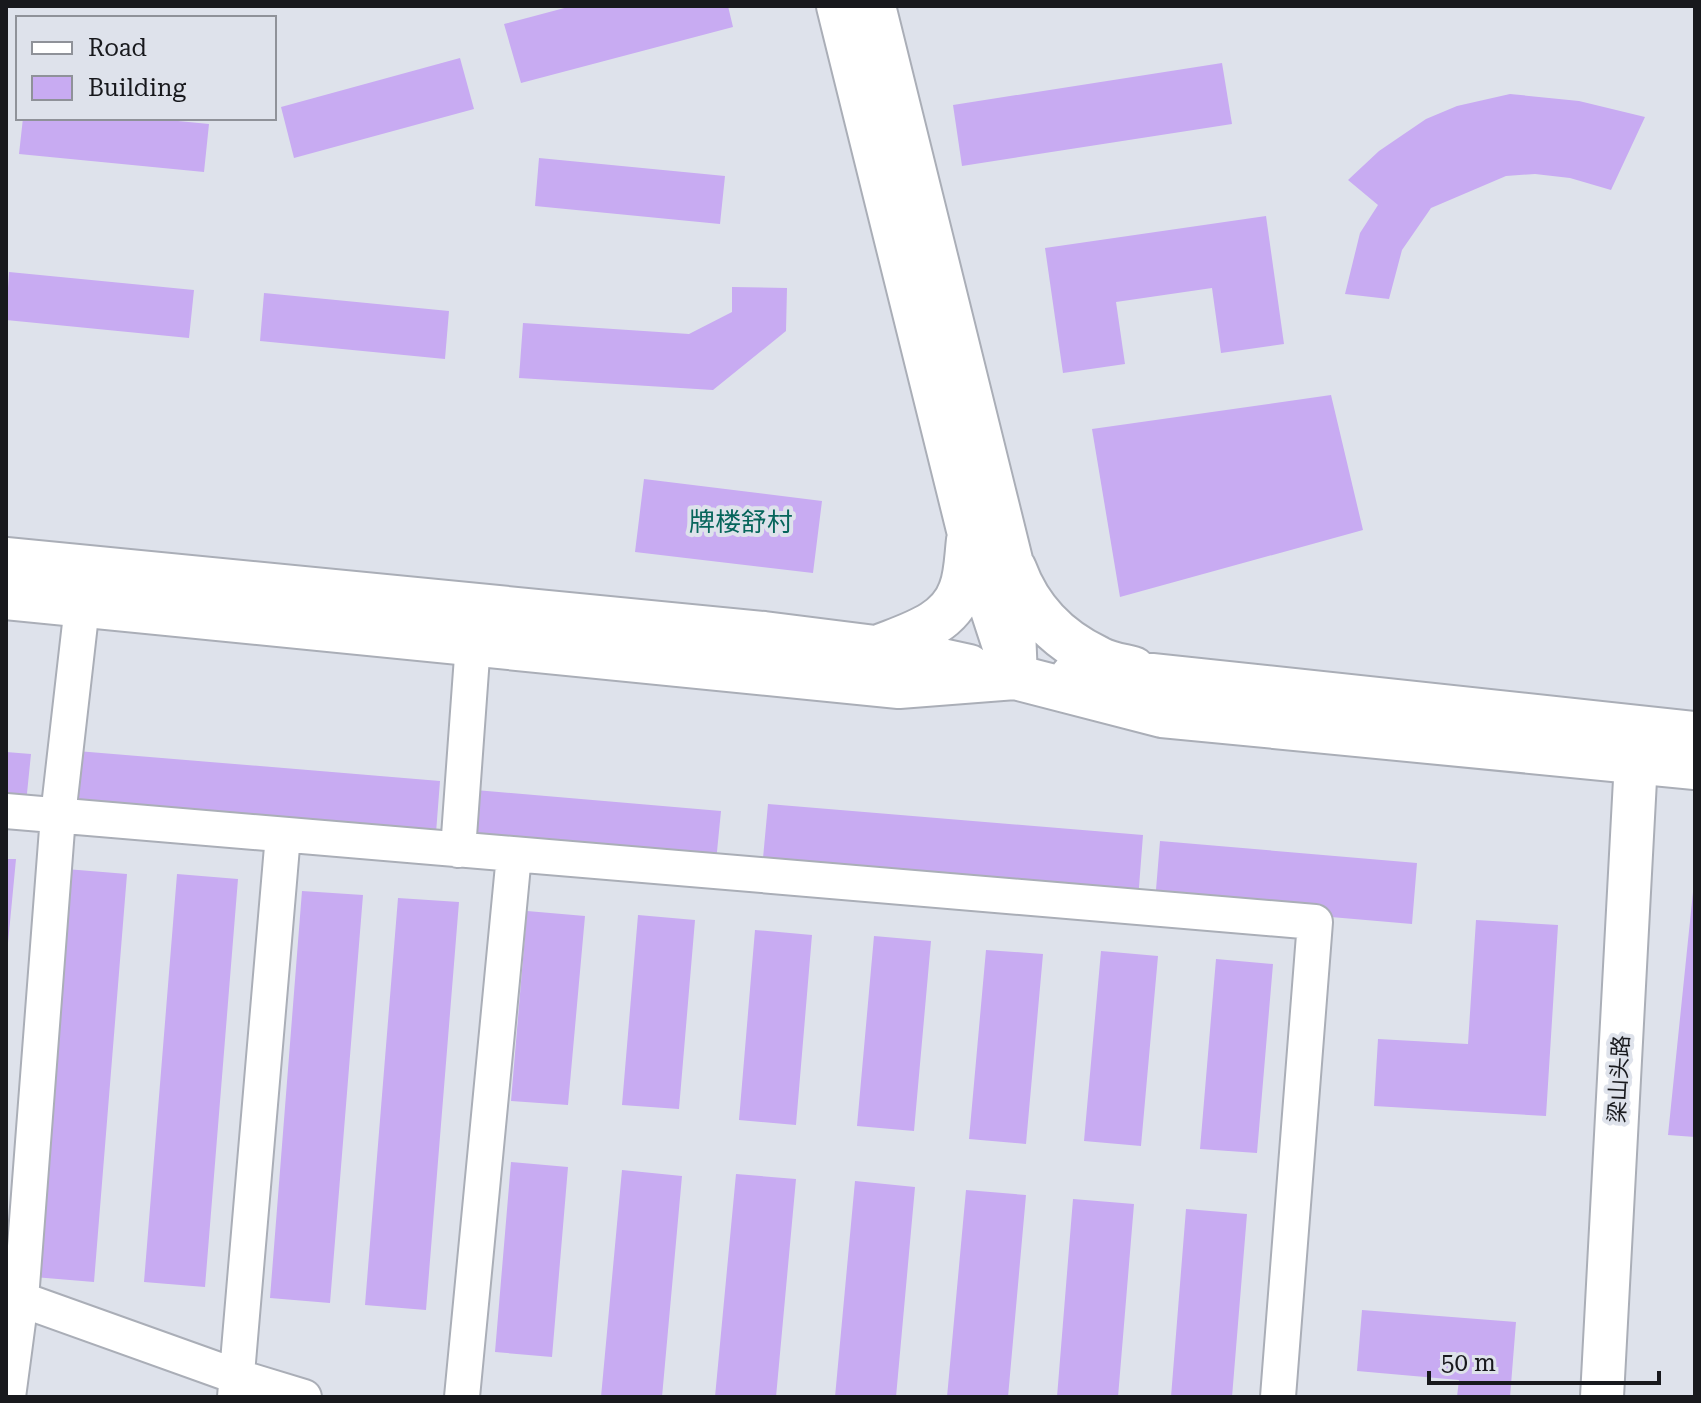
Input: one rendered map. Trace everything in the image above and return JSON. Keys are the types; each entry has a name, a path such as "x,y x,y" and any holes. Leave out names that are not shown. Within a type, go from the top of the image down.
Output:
{"main road":[{"path":"839,6 988,538 1038,616 1097,659 1154,676"},
{"path":"873,6 988,538 1010,560 1015,677"},
{"path":"877,648 922,630 948,614 988,538"},
{"path":"6,560 749,632 877,648 1015,677 1162,715 1695,767"},
{"path":"6,597 899,686 1015,677 1154,676 1695,734"}],"street":[{"path":"8,1397 14,1296 58,816 82,606"},
{"path":"458,850 473,643"},
{"name":"梁山头路","path":"1602,1397 1636,761"},
{"path":"6,811 1315,922 1278,1397"},
{"path":"236,1387 283,835"},
{"path":"462,1397 514,855"},
{"path":"14,1296 236,1387 304,1397"}],"building":[{"path":"572,6 728,6 733,27 521,83 504,24"},
{"path":"460,58 474,109 294,158 281,107"},
{"path":"1222,63 1232,124 962,166 953,105"},
{"path":"1510,94 1579,101 1645,117 1611,190 1570,178 1535,174 1506,176 1431,208 1402,250 1389,299 1345,294 1360,233 1378,205 1348,180 1379,151 1426,119 1457,106"},
{"path":"23,120 168,120 209,124 204,172 19,154"},
{"path":"539,158 725,176 720,224 535,206"},
{"path":"1266,216 1284,344 1221,353 1212,288 1116,302 1125,364 1063,373 1045,248"},
{"path":"9,272 194,290 189,338 6,320"},
{"path":"732,287 787,288 786,331 713,390 519,378 523,323 689,334 732,312"},
{"path":"264,293 449,311 445,359 260,341"},
{"path":"1331,395 1363,530 1120,597 1092,429"},
{"path":"644,479 822,501 813,573 635,552"},
{"path":"65,750 440,781 435,846 59,815"},
{"path":"6,752 31,754 25,813 6,811"},
{"path":"464,789 721,811 715,872 458,850"},
{"path":"768,804 1143,835 1138,900 762,869"},
{"path":"1160,841 1417,863 1412,924 1155,902"},
{"path":"6,859 16,859 8,943 6,943"},
{"path":"66,869 127,874 94,1282 34,1277"},
{"path":"177,874 238,879 205,1287 144,1282"},
{"path":"302,891 363,895 330,1303 270,1298"},
{"path":"1695,892 1695,1137 1668,1135"},
{"path":"398,898 459,902 426,1310 365,1305"},
{"path":"527,911 585,916 568,1105 511,1101"},
{"path":"638,915 695,920 679,1109 622,1105"},
{"path":"1476,920 1558,925 1546,1116 1374,1106 1378,1039 1468,1044"},
{"path":"755,930 812,935 796,1125 739,1120"},
{"path":"874,936 931,941 914,1131 857,1126"},
{"path":"986,950 1043,954 1026,1144 969,1139"},
{"path":"1101,951 1158,956 1141,1146 1084,1141"},
{"path":"1216,959 1273,964 1257,1153 1200,1149"},
{"path":"511,1162 568,1167 552,1357 495,1352"},
{"path":"622,1170 682,1176 662,1397 601,1397"},
{"path":"736,1174 796,1179 776,1397 715,1397"},
{"path":"855,1181 915,1187 896,1397 835,1397"},
{"path":"966,1190 1026,1195 1008,1397 947,1397"},
{"path":"1073,1199 1134,1204 1118,1397 1057,1397"},
{"path":"1186,1209 1247,1214 1232,1397 1171,1397"},
{"path":"1362,1310 1516,1322 1510,1397 1457,1397 1459,1380 1357,1371"}],"district":[{"name":"牌楼舒村","path":"741,522"}]}
